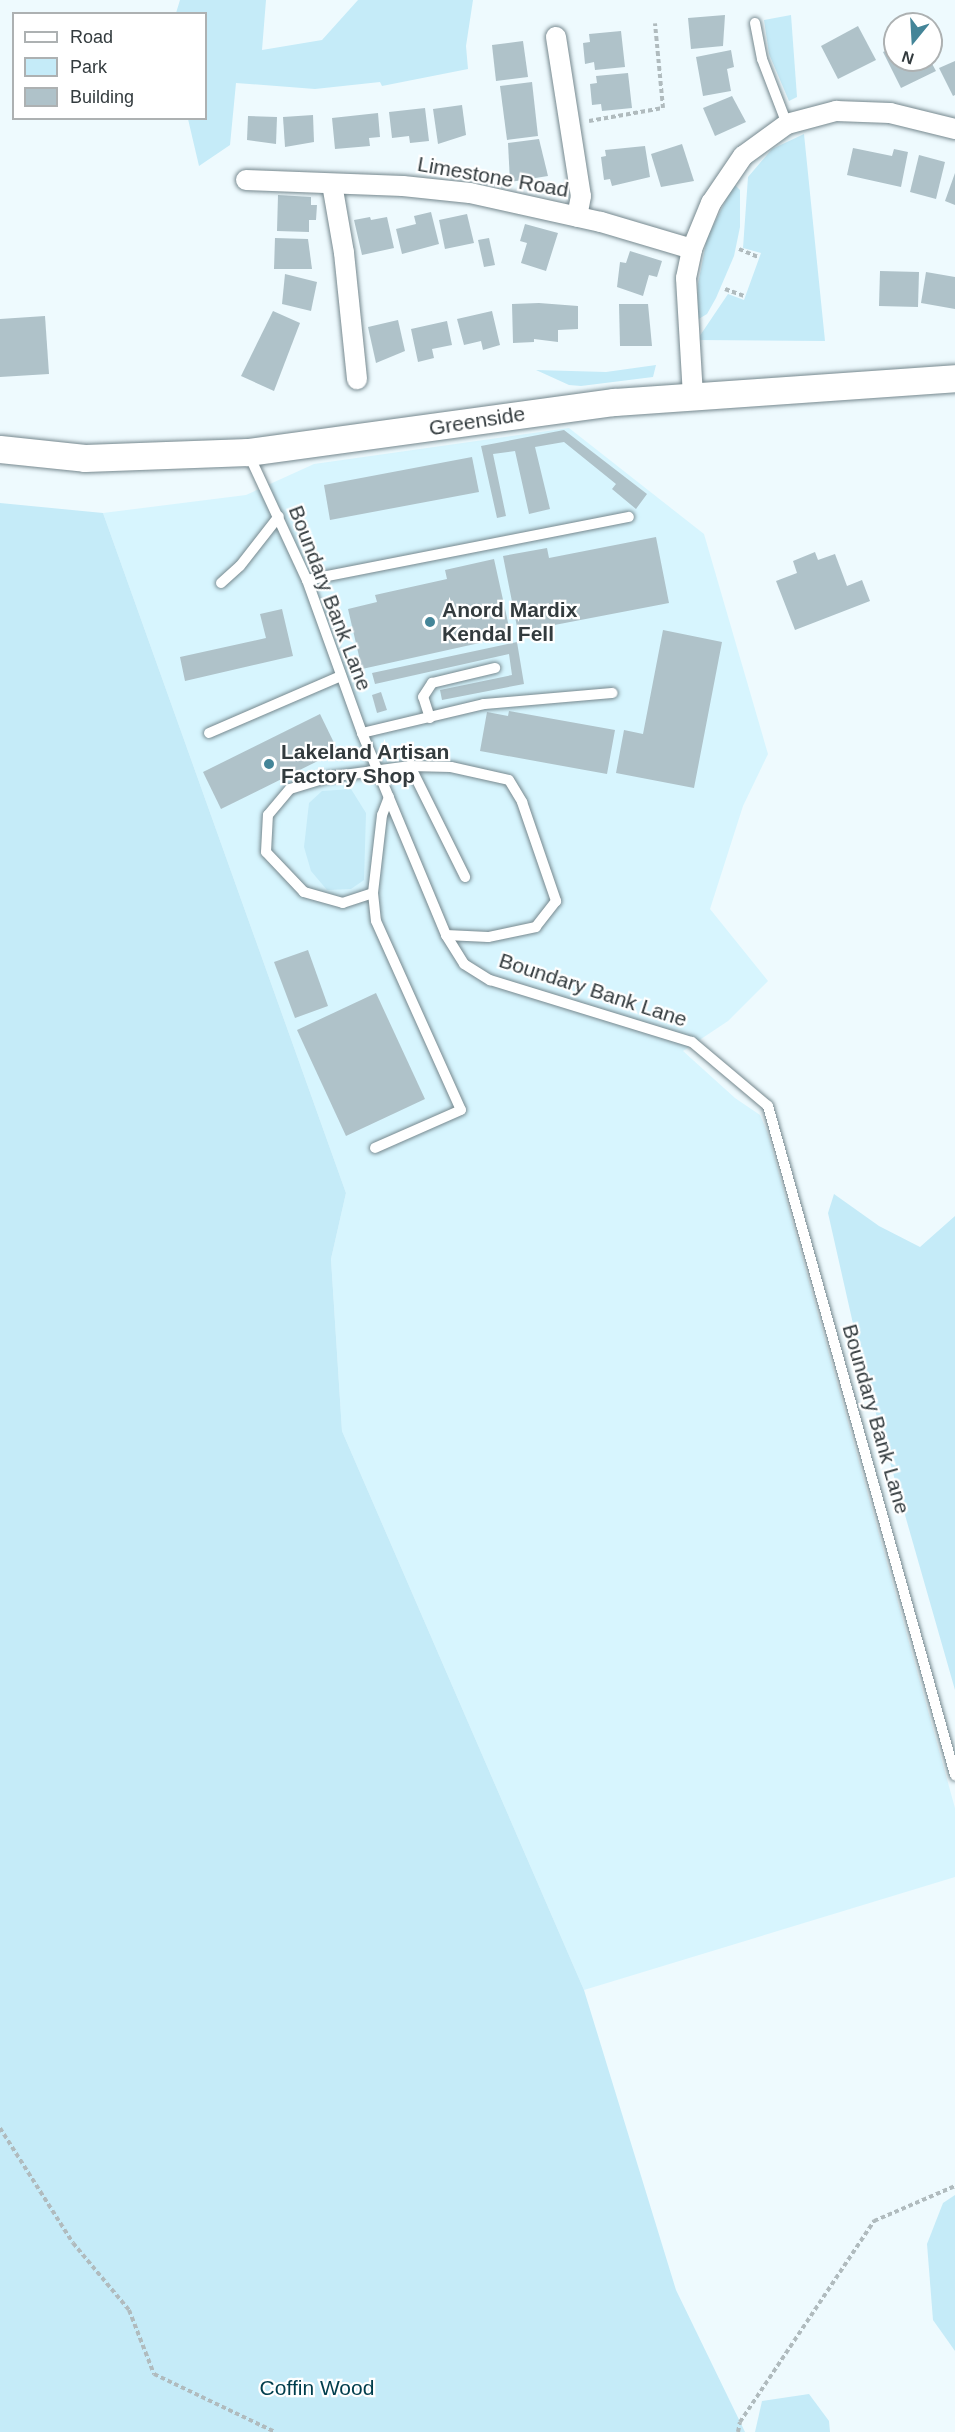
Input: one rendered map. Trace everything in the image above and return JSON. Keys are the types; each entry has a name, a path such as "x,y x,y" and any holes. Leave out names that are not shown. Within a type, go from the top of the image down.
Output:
{"street":[{"path":"556,37 581,196 577,217"},
{"path":"693,396 686,278 692,249 730,172 753,146 787,124 836,111 872,110 955,129"},
{"name":"Limestone Road","path":"246,180 470,193 577,217 692,249"},
{"path":"332,184 344,253 357,379"},
{"name":"Greenside","path":"0,449 85,458 248,452 604,403 820,390 955,378"}],"lane":[{"path":"755,23 762,59 787,124"},
{"name":"Boundary Bank Lane","path":"248,452 307,580 362,733 379,768 446,935 464,964 490,980 692,1042 768,1106 955,1775"},
{"path":"221,583 240,566 279,516"},
{"path":"307,580 628,517"},
{"path":"430,718 423,697 432,683 495,669"},
{"path":"209,733 341,676"},
{"path":"362,733 484,704 613,693"},
{"path":"410,766 465,877"},
{"path":"374,893 343,903 304,892 266,852 268,815 290,789 333,776 379,768 410,766 451,767 509,780 522,802 556,901 536,927 488,937 446,935"},
{"path":"375,1148 461,1110 376,921 374,893 382,816 389,797"}],"path":[{"path":"602,119 663,108 655,22"},
{"path":"739,249 758,257"},
{"path":"725,289 744,296"},
{"path":"0,2128 73,2242 129,2310 154,2374 275,2432"},
{"path":"738,2432 874,2221 955,2186"}],"shaded area":[{"path":"569,428 704,534 768,754 743,806 710,909 768,981 728,1021 683,1051 735,1098 760,1115 768,1134 955,1808 955,1877 584,1990 342,1431 331,1259 346,1193 103,513 246,495 314,464"}],"green space":[{"path":"180,0 266,0 262,50 322,40 358,0 473,0 466,46 468,69 382,86 380,82 315,89 236,83 230,145 199,166 188,120 207,120 207,12 176,12"},
{"path":"791,15 797,97 789,101 769,54 764,20"},
{"path":"804,134 825,341 697,340 728,294 744,300 761,253 743,248 748,177 772,149"},
{"path":"734,184 740,190 740,227 734,256 707,314 697,320 698,284 707,238"},
{"path":"656,365 653,377 581,386 569,385 536,370 606,372"},
{"name":"Coffin Wood","path":"0,503 103,513 346,1193 331,1259 342,1431 584,1990 676,2290 745,2432 0,2432"},
{"path":"351,789 366,813 364,880 351,889 327,890 311,871 304,847 309,803 322,791"},
{"path":"834,1194 879,1226 920,1247 955,1216 955,1690 863,1368 828,1213"},
{"path":"955,2195 955,2351 933,2320 927,2244 943,2203"},
{"path":"809,2394 829,2421 830,2432 755,2432 762,2401"}],"building":[{"path":"725,15 723,46 691,49 688,18"},
{"path":"858,26 876,60 838,79 821,46"},
{"path":"621,31 625,67 595,70 594,62 585,64 583,43 590,42 589,34"},
{"path":"523,41 528,77 496,81 492,45"},
{"path":"731,50 734,67 727,69 731,91 703,96 696,57"},
{"path":"955,61 955,95 953,96 941,72 943,72 943,66"},
{"path":"893,72 934,72 901,88"},
{"path":"628,73 632,108 602,111 601,104 592,105 590,84 597,83 596,76"},
{"path":"532,82 538,136 507,140 500,86"},
{"path":"732,96 746,122 715,136 703,108"},
{"path":"462,105 466,135 438,144 433,109"},
{"path":"425,108 429,141 410,143 409,136 392,138 389,112"},
{"path":"378,113 380,137 369,138 370,146 335,149 332,118"},
{"path":"313,115 314,142 285,147 283,117"},
{"path":"248,116 277,117 276,144 247,140"},
{"path":"539,139 548,176 510,182 508,143"},
{"path":"682,144 694,181 661,187 651,154"},
{"path":"645,146 650,177 612,186 610,179 604,180 601,157 606,156 605,150"},
{"path":"853,148 892,156 894,149 908,152 901,187 847,175"},
{"path":"919,155 945,162 936,199 910,192"},
{"path":"955,173 955,205 945,201"},
{"path":"278,195 311,197 311,205 317,205 316,220 309,220 309,232 277,231"},
{"path":"431,212 439,244 402,254 396,229 416,224 414,216"},
{"path":"467,214 474,243 445,249 439,220"},
{"path":"370,217 371,220 387,217 394,248 362,255 354,220"},
{"path":"525,224 558,233 546,271 521,263 527,243 520,241"},
{"path":"275,238 308,239 312,269 274,269"},
{"path":"489,238 495,265 484,267 478,240"},
{"path":"630,251 662,261 657,277 649,275 643,296 617,287 620,262 626,263"},
{"path":"880,271 919,272 918,307 879,306"},
{"path":"926,272 955,277 955,309 921,303"},
{"path":"285,274 317,282 311,311 282,304"},
{"path":"539,303 578,306 578,329 558,330 558,342 534,339 534,342 513,343 512,304"},
{"path":"619,304 648,304 652,346 620,346"},
{"path":"273,311 300,323 274,391 241,376"},
{"path":"492,311 500,345 483,350 481,341 464,345 457,319"},
{"path":"45,316 49,374 0,377 0,319"},
{"path":"398,320 405,351 376,363 368,327"},
{"path":"447,321 452,345 432,349 434,358 418,362 411,329"},
{"path":"564,430 647,494 636,509 612,489 616,484 564,442 535,447 550,509 529,514 515,451 493,454 506,516 497,518 481,446"},
{"path":"472,457 479,492 330,520 324,485"},
{"path":"656,537 669,603 518,632 503,556 547,548 549,558"},
{"path":"815,552 818,560 835,554 847,586 862,580 870,601 795,630 776,581 797,573 793,561"},
{"name":"Anord Mardix Kendal Fell","path":"494,559 511,636 362,669 348,609 377,602 375,595 447,579 445,570"},
{"path":"282,609 293,656 185,681 180,657 266,638 260,614"},
{"path":"663,630 722,642 694,788 616,773 624,730 643,734"},
{"path":"517,642 524,684 442,700 440,690 512,675 509,654 375,684 372,673"},
{"path":"381,692 387,710 377,713 372,695"},
{"path":"509,711 615,730 607,774 480,751 487,712 508,716"},
{"path":"320,714 338,751 221,809 203,772"},
{"path":"308,950 328,1006 295,1018 274,962"},
{"path":"376,993 425,1099 346,1136 297,1030"}],"place":[{"name":"Anord Mardix Kendal Fell","path":"430,622"},
{"name":"Lakeland Artisan Factory Shop","path":"269,764"}]}
